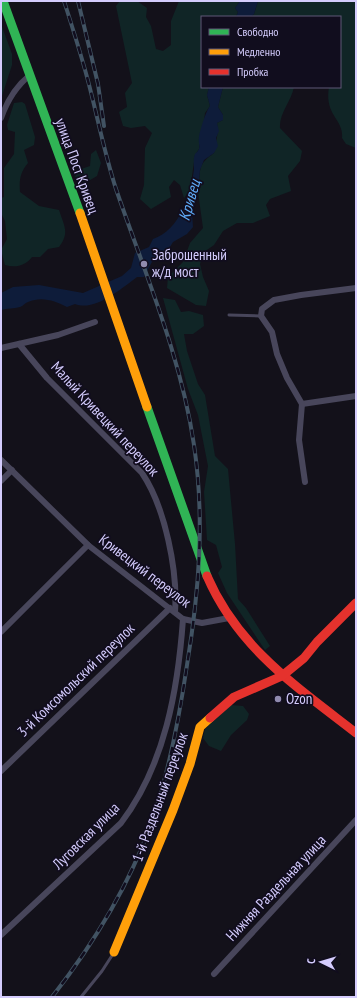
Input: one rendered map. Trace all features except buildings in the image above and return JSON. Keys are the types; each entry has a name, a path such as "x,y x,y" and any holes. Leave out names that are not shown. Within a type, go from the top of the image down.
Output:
{"main road":[{"name":"улица Пост Кривец","path":"3,1 72,191 199,556 229,618"},
{"name":"1-й Раздельный переулок","path":"114,952 175,804 190,764 200,727 234,697 282,676 304,658 317,642 356,603"},
{"path":"229,618 255,651 282,676 356,733"}],"street":[{"path":"1,118 7,102 21,82 30,75"},
{"path":"304,482 299,440 302,404 287,378 276,354 272,332 261,312 274,300 356,288"},
{"path":"1,348 58,335 95,322"},
{"name":"Малый Кривецкий переулок","path":"19,344 47,378 142,473 150,486 159,509 171,556 176,594 173,610"},
{"path":"302,404 356,396"},
{"name":"Кривецкий переулок","path":"1,460 88,546 183,618 202,623 229,618"},
{"path":"1,482 12,470"},
{"path":"1,632 88,546"},
{"name":"3-й Комсомольский переулок","path":"1,771 173,610"},
{"name":"Луговская улица","path":"1,935 121,823 135,804 156,760 170,714 181,647 183,618"},
{"name":"Нижняя Раздельная улица","path":"214,974 356,820"}],"lane":[{"path":"229,315 261,312"},
{"path":"81,997 102,971 114,952"}],"green space":[{"path":"120,1 137,1 147,8 146,17 151,26 156,49 163,51 171,45 171,21 179,1 240,1 235,8 238,12 236,16 201,16 201,88 209,88 207,95 210,106 205,113 199,138 199,149 195,155 190,190 184,198 180,185 174,180 169,187 171,197 151,209 140,199 144,185 145,148 152,133 145,126 131,128 123,126 119,112 127,107 125,93 132,83 116,6"},
{"path":"258,1 356,1 356,148 346,144 342,138 340,126 331,111 328,97 329,88 341,88 341,16 252,16"},
{"path":"1,24 12,54 12,65 1,99"},
{"path":"223,88 294,88 281,117 280,128 302,151 300,161 288,176 291,191 270,199 266,205 270,216 253,223 237,223 223,231 214,245 204,252 200,264 203,277 209,291 206,306 196,305 167,288 168,277 183,262 190,243 203,228 197,185 203,163 214,153 218,131 217,123 223,120 223,115 218,107"},
{"path":"22,102 25,104 35,137 34,145 24,150 28,163 23,170 21,177 20,192 39,206 59,210 65,233 59,247 48,249 40,257 32,257 20,266 13,266 5,265 1,250 7,239 5,221 1,213 1,198 4,197 4,168 14,154 15,132 8,130 7,125 14,103"},
{"path":"96,150 101,163 97,176 85,183 75,177 78,170 90,166 91,154"},
{"path":"163,298 175,300 181,312 189,311 203,315 204,326 193,334 184,334 187,351 198,384 205,395 215,456 228,469 235,544 238,599 246,608 270,646 265,650 227,593 218,573 222,567 216,545 207,540 204,492 208,466 198,415 188,389"},
{"path":"231,705 243,706 249,714 247,720 231,735 221,751 209,746 203,738 205,729"}],"water":[{"path":"240,1 258,1 252,16 236,16 238,12 235,8"},
{"name":"Кривец","path":"209,88 223,88 218,107 223,115 223,120 217,123 219,131 216,138 218,146 214,153 204,160 200,170 197,199 192,214 193,227 187,234 173,242 165,255 161,254 154,258 144,277 137,277 108,298 99,302 83,306 75,304 67,307 53,301 38,299 28,302 20,307 1,310 1,293 13,287 39,285 83,293 122,276 131,268 135,253 149,247 153,239 162,235 170,228 182,211 190,190 194,170 194,156 199,148 202,125 210,106 207,95"}],"railway":[{"path":"52,997 95,936 121,892 142,847 157,805 168,766 184,685 195,610 200,528 194,445 180,379 161,316 116,189 91,91 64,1"},
{"path":"78,1 98,84 104,126"}],"traffic: fast":[{"path":"3,1 80,213"},
{"path":"147,407 207,576"}],"traffic: slow":[{"path":"80,213 147,407"},
{"path":"114,952 173,810 190,764 200,727 210,718"}],"traffic: jam":[{"path":"207,576 220,602 252,645 291,682 356,733"},
{"path":"210,718 234,697 282,676 304,658 317,642 356,603"}],"place":[{"name":"Заброшенный ж/д мост","path":"144,264"},
{"name":"Ozon","path":"278,699"}]}
